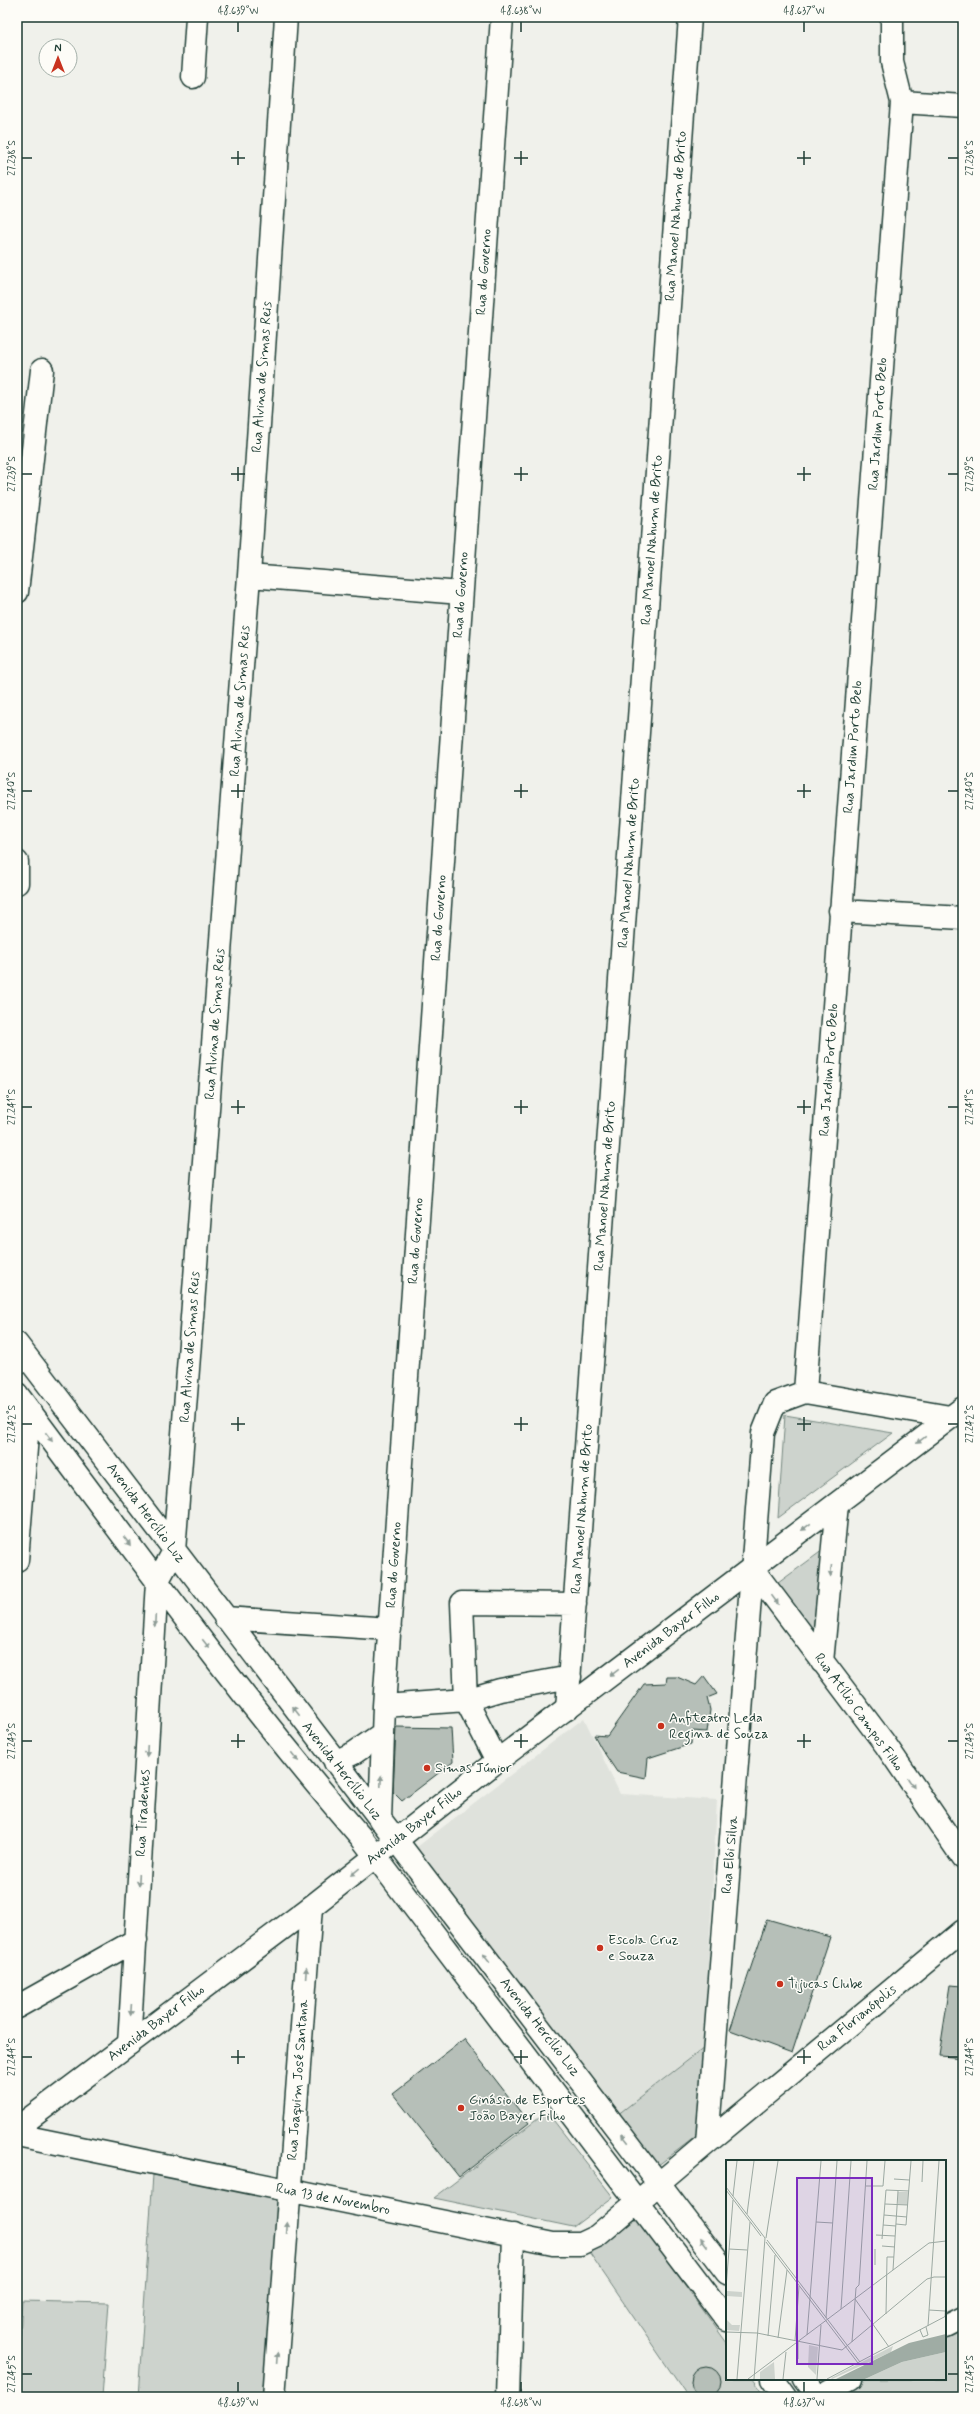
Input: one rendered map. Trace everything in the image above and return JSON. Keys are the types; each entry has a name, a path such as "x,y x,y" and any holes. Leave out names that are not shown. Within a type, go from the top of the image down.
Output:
{"street":[{"path":"193,77 197,17"},
{"name":"Rua Alvina de Simas Reis","path":"174,1551 249,576 286,17"},
{"name":"Rua do Governo","path":"380,1820 384,1706 502,17"},
{"name":"Rua Manoel Nahum de Brito","path":"567,1708 690,17"},
{"name":"Rua Jardim Porto Belo","path":"805,1392 840,910 902,102 892,62 892,17"},
{"path":"902,102 963,106"},
{"path":"17,592 42,370"},
{"path":"249,576 461,593"},
{"path":"17,862 17,883"},
{"path":"840,910 963,918"},
{"name":"Avenida Hercílio Luz","path":"17,1344 335,1762 660,2183 726,2272"},
{"path":"805,1392 957,1412"},
{"name":"Rua Elói Silva","path":"707,2143 763,1433 775,1403 805,1392"},
{"path":"17,1560 23,1403"},
{"name":"Avenida Hercílio Luz","path":"23,1403 157,1582 375,1856 726,2319"},
{"name":"Avenida Bayer Filho","path":"17,2128 311,1907 497,1761 957,1412"},
{"path":"822,1662 837,1504"},
{"path":"157,1582 174,1551"},
{"name":"Rua Atílio Campos Filho","path":"752,1568 885,1744 963,1858"},
{"name":"Rua Tiradentes","path":"129,2044 157,1582"},
{"path":"497,1761 466,1700 462,1603 575,1604"},
{"path":"225,1618 390,1629"},
{"path":"384,1706 466,1700 500,1690 570,1677"},
{"path":"335,1762 354,1753 383,1733"},
{"name":"Rua Joaquim José Santana","path":"274,2397 311,1907"},
{"name":"Rua Florianópolis","path":"637,2202 963,1931"},
{"path":"17,2007 136,1940"},
{"name":"Rua 13 de Novembro","path":"17,2134 553,2244 580,2244 598,2236 637,2202"},
{"path":"508,2397 512,2235"},
{"path":"946,2326 963,2318"},
{"path":"774,2380 786,2397"},
{"path":"806,2380 818,2397 848,2380"}],"shaded area":[{"path":"785,1415 893,1433 778,1518"},
{"path":"823,1550 813,1631 774,1586"},
{"name":"Escola Cruz e Souza","path":"584,1718 620,1794 717,1800 704,2048 617,2115 417,1847"},
{"path":"704,2048 699,2134 657,2166 617,2115"},
{"path":"547,2112 613,2197 573,2227 434,2198"},
{"path":"153,2175 279,2193 263,2397 138,2397"},
{"path":"637,2219 726,2342 726,2380 754,2380 766,2397 688,2397 587,2249"},
{"path":"22,2301 109,2303 102,2397 17,2397"},
{"path":"963,2322 963,2389 946,2397 825,2397 856,2380 946,2380 946,2331"}],"building":[{"name":"Anfiteatro Leda Regina de Souza","path":"704,1676 717,1694 707,1698 710,1710 707,1732 692,1731 691,1744 648,1758 646,1778 617,1772 594,1735 607,1736 644,1684 666,1683 667,1677 677,1677 696,1685"},
{"path":"396,1727 451,1728 453,1762 402,1801 393,1792"},
{"name":"Tijucas Clube","path":"767,1919 830,1937 792,2053 730,2030"},
{"path":"950,1985 963,1986 963,2058 939,2056"},
{"name":"Ginásio de Esportes João Bayer Filho","path":"464,2039 529,2123 459,2177 393,2094"},
{"path":"706,2367 717,2371 721,2382 717,2393 706,2397 695,2393 691,2382 695,2371"}],"place":[{"name":"Anfiteatro Leda Regina de Souza","path":"661,1726"},
{"name":"Simas Júnior","path":"427,1768"},
{"name":"Escola Cruz e Souza","path":"600,1948"},
{"name":"Tijucas Clube","path":"780,1984"},
{"name":"Ginásio de Esportes João Bayer Filho","path":"461,2108"}]}
